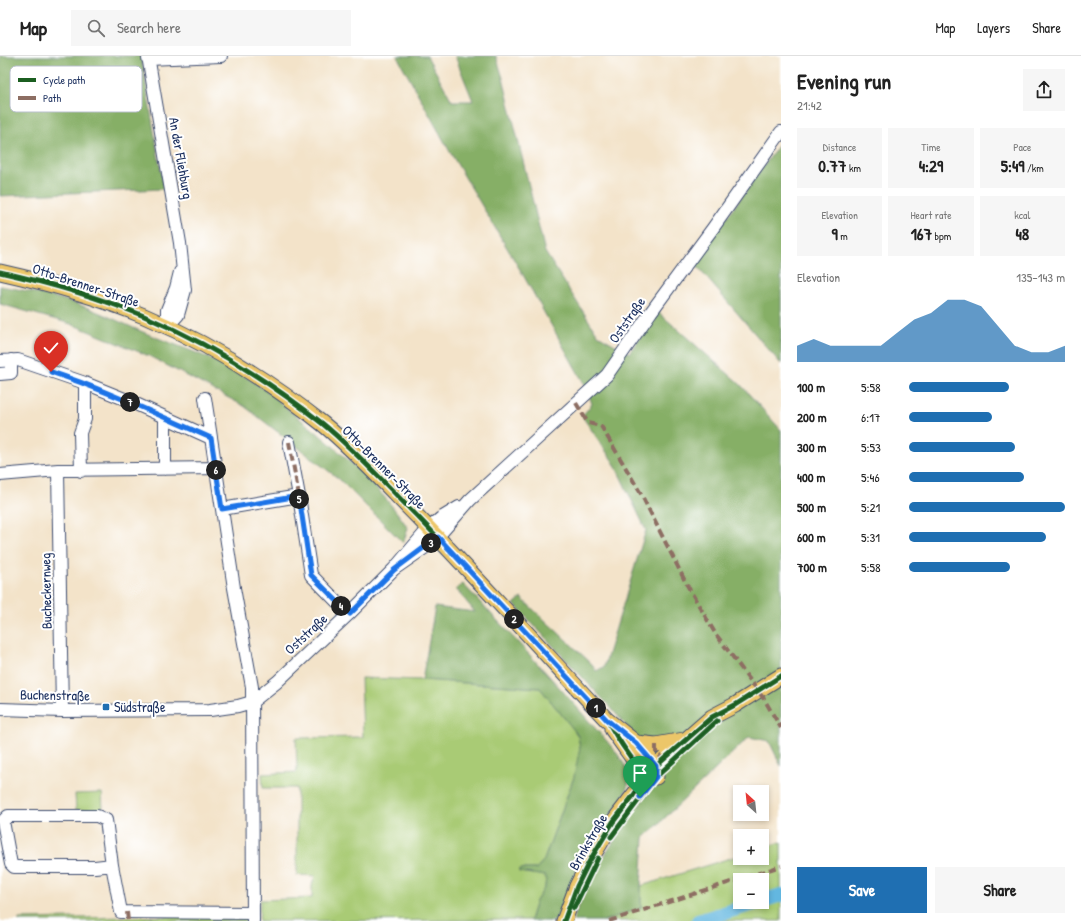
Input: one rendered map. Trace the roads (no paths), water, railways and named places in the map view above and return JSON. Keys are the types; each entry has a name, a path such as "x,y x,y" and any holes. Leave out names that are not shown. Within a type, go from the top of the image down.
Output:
{"main road":[{"name":"Otto-Brenner-Straße","path":"0,272 36,280 91,296 144,316 205,346 236,364 282,394 323,425 359,457 433,533 607,720 636,743 653,773"},
{"name":"Brinkstraße","path":"564,921 577,886 589,862 613,822 653,773 684,740 712,718 781,676"},
{"name":"Brinkstraße","path":"567,921 600,855 653,773 735,705"},
{"name":"Otto-Brenner-Straße","path":"607,720 616,736 653,773"},
{"path":"636,743 656,745 684,740"}],"street":[{"path":"148,57 221,56"},
{"name":"An der Fliehburg","path":"148,57 180,243 185,290 178,314 167,327"},
{"name":"Oststraße","path":"252,702 277,682 350,614 433,533 607,375 781,132"},
{"path":"0,374 11,374 5,360 18,360 85,383 127,400 211,438"},
{"path":"81,470 80,433 85,419 85,383"},
{"path":"112,865 95,867 14,867 11,864 3,821 8,816 98,816 106,820 112,865 121,912 253,917 252,687 205,398"},
{"path":"165,418 165,470"},
{"path":"289,442 311,575 350,614"},
{"path":"0,475 58,470 165,470 216,468"},
{"name":"Bucheckernweg","path":"58,470 62,711"},
{"path":"222,509 299,496"},
{"name":"Buchenstraße","path":"0,709 62,711 210,710 238,706 252,702"}],"waterway":[{"path":"769,899 781,895"},
{"path":"698,921 737,909"}],"place":[{"name":"Südstraße","path":"106,707"}]}
